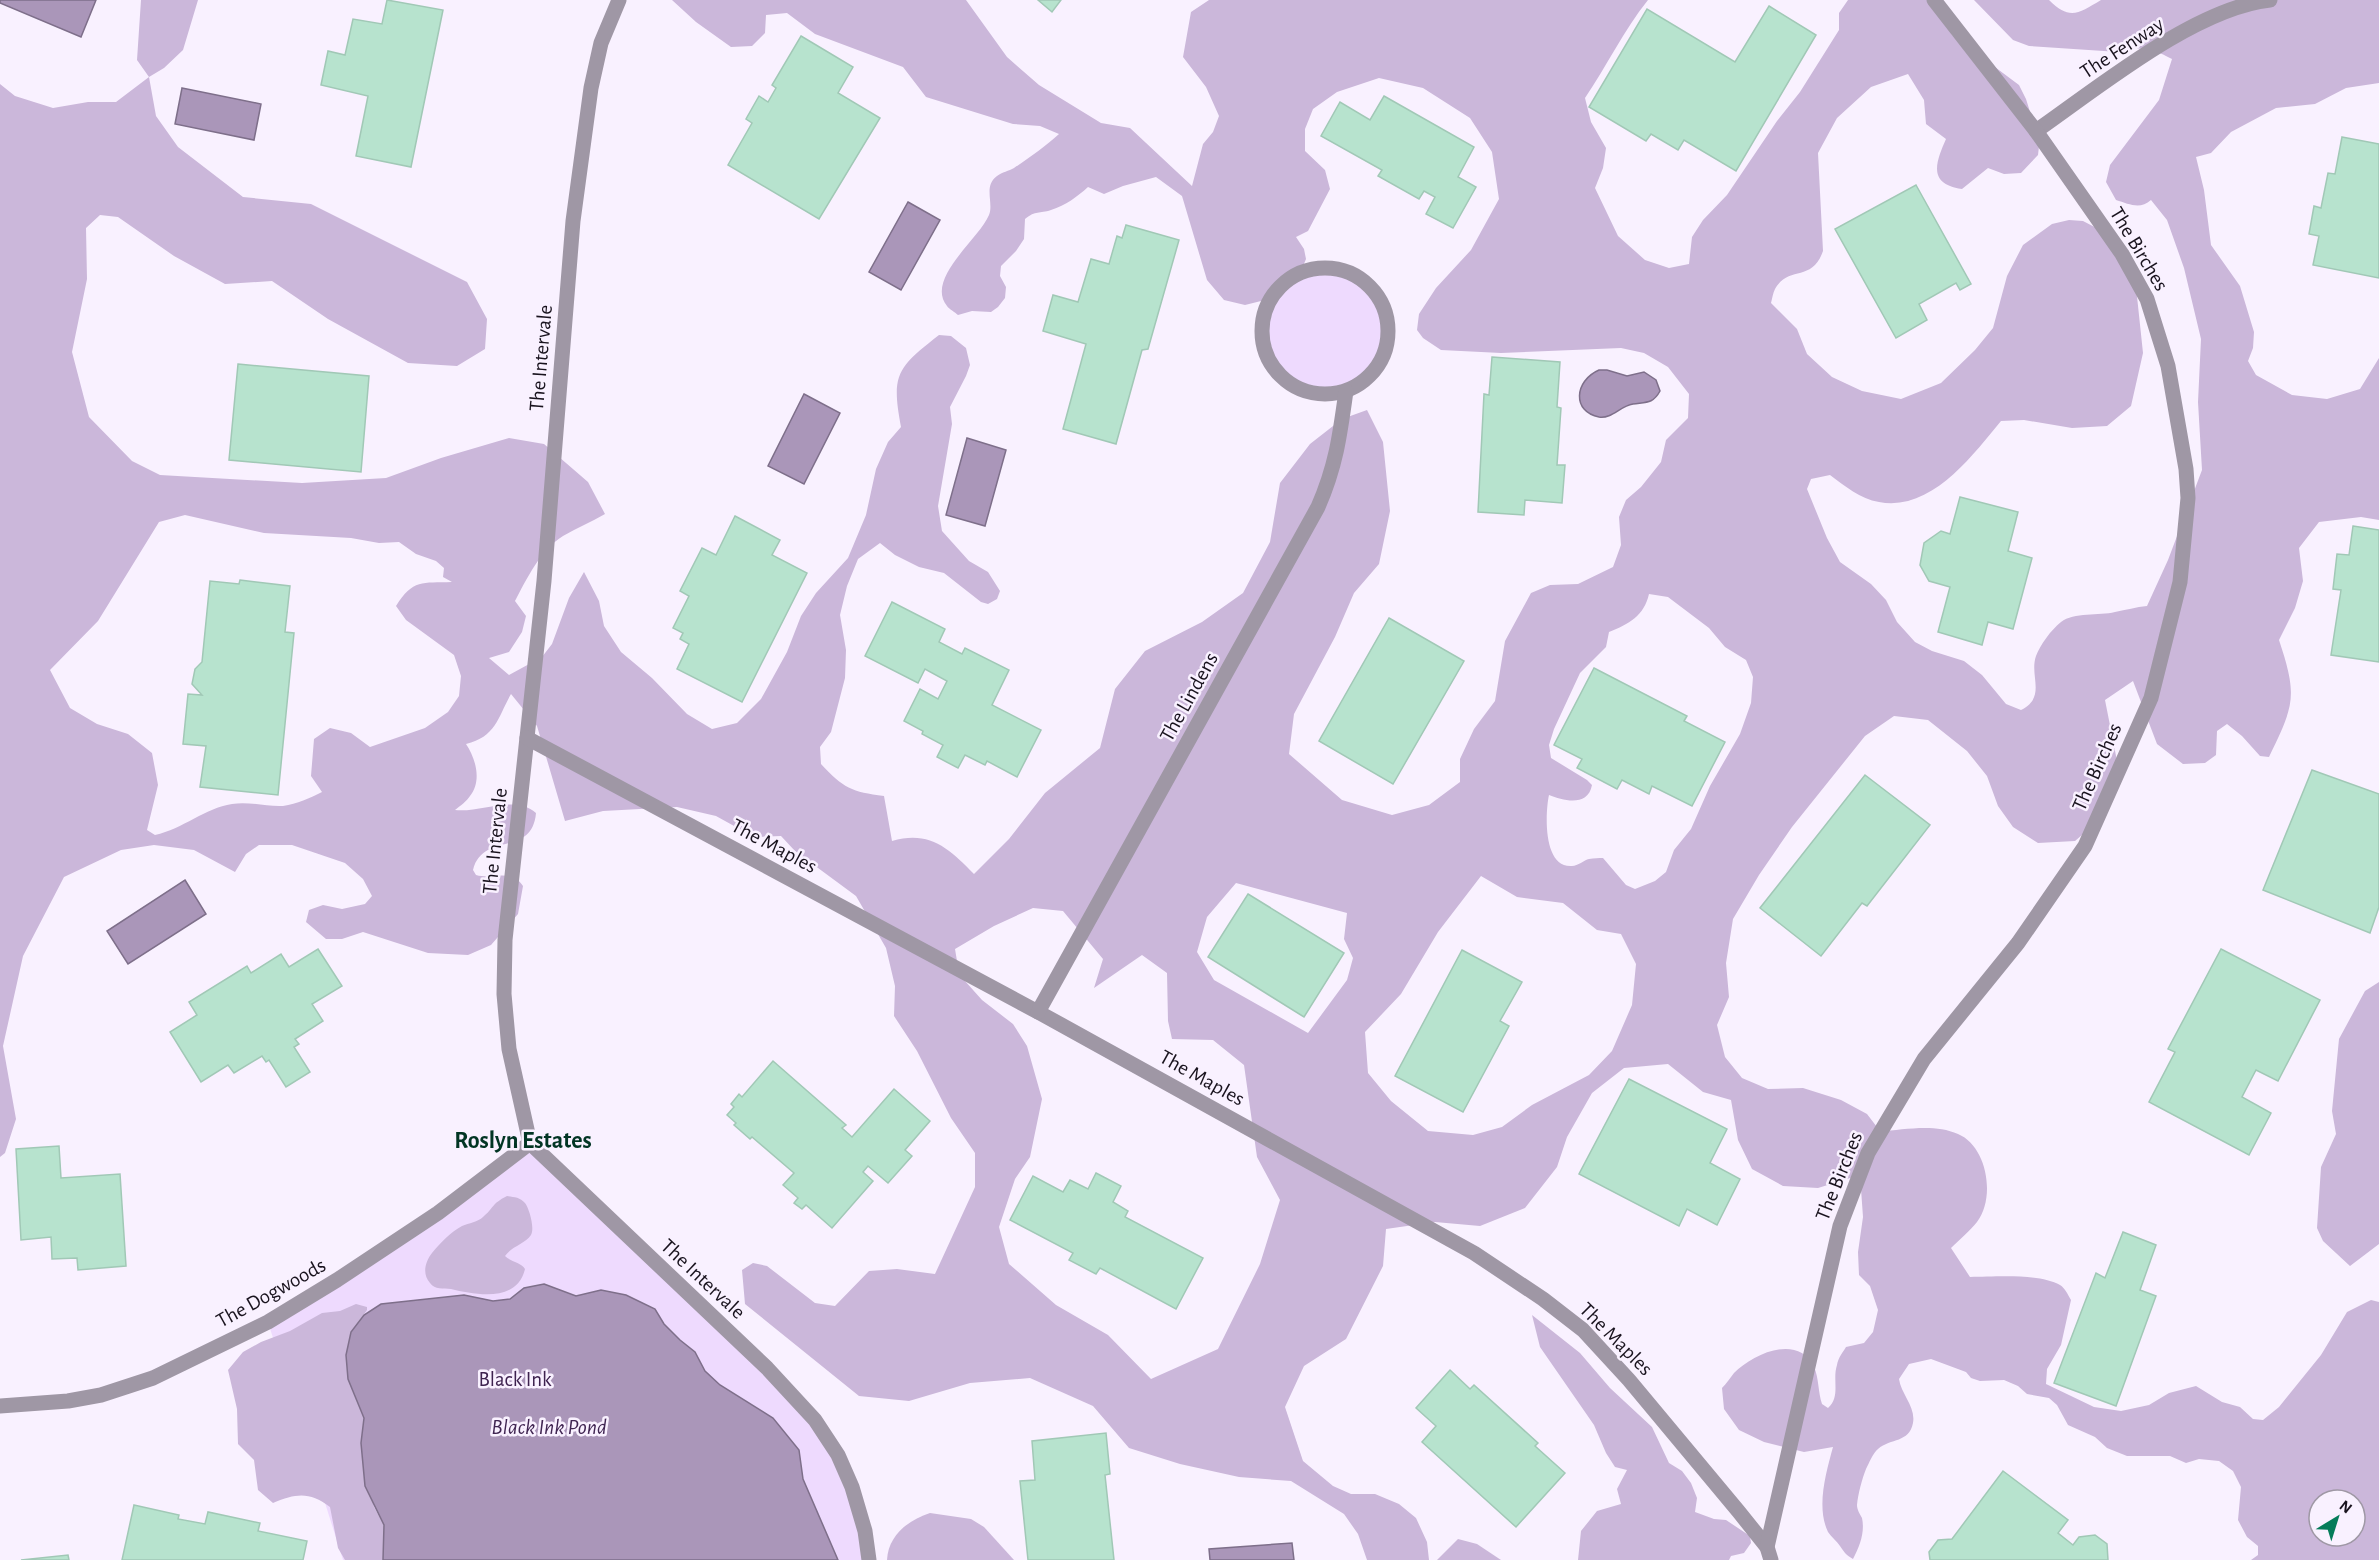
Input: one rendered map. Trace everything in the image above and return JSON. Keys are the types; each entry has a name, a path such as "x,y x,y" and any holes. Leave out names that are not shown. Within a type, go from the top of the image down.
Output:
{"street":[{"name":"The Intervale","path":"619,0 601,43 591,88 575,210 544,581 505,940 504,994 509,1048 530,1143 767,1368 815,1420 838,1455 852,1487 865,1531 869,1560"},
{"name":"The Birches","path":"1769,1553 1840,1226 1868,1153 1924,1059 2018,943 2085,846 2151,698 2180,582 2188,498 2183,448 2164,349 2150,306 2133,272 2036,131 1934,0"},
{"name":"The Fenway","path":"2036,131 2162,44 2222,12 2270,0"},
{"path":"1332,267 1352,273 1368,284 1381,300 1388,319 1389,334 1381,361 1366,378 1346,391 1324,394 1303,390 1284,379 1270,364 1263,345 1262,325 1266,305 1277,288 1293,275 1312,268 1332,267"},
{"name":"The Lindens","path":"1038,1012 1318,507 1339,448 1346,391"},
{"name":"The Maples","path":"528,738 1038,1012 1474,1253 1543,1299 1583,1330 1629,1380 1769,1553"},
{"name":"The Dogwoods","path":"0,1406 68,1401 100,1395 153,1378 268,1322 337,1281 438,1213 530,1143"}],"green space":[{"path":"1325,268 1349,273 1370,286 1383,307 1388,331 1383,355 1370,376 1349,389 1325,394 1301,389 1280,376 1267,355 1262,331 1267,307 1280,286 1301,273"},
{"name":"Black Ink Pond","path":"530,1143 767,1368 838,1455 869,1560 343,1560 268,1322"}],"shaded area":[{"path":"141,0 198,0 183,50 164,68 149,77 137,60"},
{"path":"672,0 966,0 1007,57 1039,85 1101,123 1130,128 1192,186 1203,144 1213,132 1219,116 1206,87 1183,57 1191,12 1209,0 1648,0 1585,98 1591,122 1606,148 1603,168 1595,188 1618,236 1645,260 1669,268 1689,264 1692,237 1703,220 1727,195 1777,121 1800,92 1839,30 1839,13 1848,0 1942,0 1952,35 2019,85 2040,138 2038,155 2021,173 2004,174 1988,168 1962,189 1951,186 1943,182 1937,171 1939,156 1946,139 1926,124 1924,100 1908,74 1871,87 1837,118 1818,153 1823,251 1813,267 1786,277 1780,282 1774,291 1771,303 1797,329 1807,354 1832,377 1862,391 1901,399 1941,383 1975,350 1993,328 2007,276 2023,245 2052,224 2069,220 2083,221 2108,234 2136,287 2143,353 2131,406 2107,426 2072,428 2024,420 2001,421 1977,450 1949,478 1933,490 1898,503 1879,502 1865,498 1830,475 1811,479 1807,489 1827,538 1840,562 1871,584 1886,600 1897,622 1915,642 1932,651 1964,661 1982,675 2006,704 2021,710 2029,705 2035,692 2036,656 2050,633 2061,622 2073,617 2147,606 2168,560 2202,470 2198,402 2201,339 2184,268 2167,220 2151,200 2139,205 2116,200 2106,182 2110,165 2159,100 2172,59 2153,51 2140,49 2119,52 2029,46 2013,40 1974,0 2049,0 2063,11 2075,13 2101,0 2379,0 2379,83 2346,88 2315,104 2276,108 2231,132 2211,153 2196,157 2204,190 2211,245 2240,286 2254,332 2253,348 2248,361 2256,375 2292,395 2327,399 2360,389 2379,358 2379,520 2361,517 2319,522 2299,548 2303,581 2295,608 2279,640 2289,675 2290,700 2284,725 2269,757 2260,756 2242,736 2227,724 2217,731 2216,755 2205,763 2183,764 2157,744 2133,681 2105,700 2119,771 2097,822 2075,841 2038,843 2013,827 1998,806 1987,776 1967,751 1928,720 1894,716 1865,736 1792,827 1759,875 1733,919 1726,963 1729,997 1717,1025 1725,1057 1742,1078 1768,1089 1803,1088 1841,1100 1867,1114 1880,1131 1939,1129 1958,1134 1968,1140 1982,1161 1987,1186 1986,1199 1983,1212 1977,1222 1951,1248 1970,1277 2029,1277 2051,1281 2063,1288 2071,1300 2061,1345 2047,1369 2046,1384 2094,1407 2121,1411 2149,1405 2169,1393 2196,1386 2222,1402 2240,1407 2253,1419 2263,1420 2279,1407 2321,1355 2347,1312 2371,1300 2379,1302 2379,1560 2251,1560 2258,1555 2258,1546 2247,1537 2238,1520 2241,1487 2233,1471 2219,1461 2199,1459 2186,1463 2170,1456 2127,1456 2107,1448 2095,1437 2068,1425 2057,1405 2049,1398 2027,1394 2018,1386 2004,1380 1980,1381 1971,1378 1966,1372 1931,1359 1909,1364 1899,1379 1912,1411 1913,1423 1908,1434 1878,1449 1868,1464 1857,1505 1863,1528 1853,1559 1844,1552 1828,1532 1824,1522 1823,1490 1833,1447 1804,1452 1764,1442 1739,1430 1724,1409 1722,1388 1734,1373 1752,1359 1775,1350 1787,1349 1797,1351 1807,1357 1816,1371 1822,1404 1828,1408 1832,1403 1839,1358 1846,1347 1864,1343 1873,1332 1878,1310 1870,1286 1859,1275 1858,1252 1863,1217 1860,1175 1818,1188 1783,1186 1752,1169 1738,1140 1731,1100 1703,1092 1668,1064 1624,1068 1592,1093 1567,1137 1557,1167 1525,1208 1480,1226 1435,1222 1386,1229 1383,1266 1346,1339 1304,1366 1285,1407 1303,1461 1333,1486 1351,1494 1375,1494 1399,1504 1416,1518 1427,1542 1429,1560 1367,1560 1358,1534 1344,1514 1291,1481 1239,1477 1180,1464 1129,1448 1093,1406 1030,1378 970,1383 909,1401 859,1396 745,1304 742,1270 753,1263 767,1266 815,1303 835,1306 869,1271 897,1269 935,1274 975,1187 975,1153 951,1118 917,1051 894,1016 895,986 886,948 856,896 795,851 781,836 754,837 716,816 677,807 603,811 565,821 537,726 511,694 490,731 476,741 466,744 475,763 476,784 469,798 455,810 508,804 528,808 536,813 533,827 526,835 517,841 487,851 478,858 473,870 476,875 513,877 523,886 518,914 491,945 468,955 428,953 363,932 342,939 326,939 306,922 309,910 323,905 342,909 365,904 372,896 363,879 345,863 292,845 259,845 246,854 235,872 194,850 154,845 121,850 64,877 23,956 3,1046 16,1119 5,1153 0,1157 0,84 15,96 53,108 88,102 116,102 149,77 156,116 178,147 243,197 311,204 467,282 487,319 485,349 457,366 408,363 328,319 272,281 225,284 174,256 118,217 100,215 86,228 87,279 72,352 89,417 132,461 160,475 302,483 386,478 441,458 509,438 544,444 588,482 605,514 555,542 529,575 515,601 526,616 522,632 509,652 489,658 509,675 542,657 552,644 569,598 584,572 599,601 604,626 621,652 652,678 687,714 712,729 737,723 761,699 787,652 801,616 816,593 848,558 866,515 876,469 888,442 901,427 897,395 900,374 914,356 939,335 951,336 966,348 970,365 950,407 952,424 938,506 942,531 969,561 988,572 1000,591 997,599 988,604 981,602 944,573 919,567 895,555 880,543 858,559 847,586 840,615 846,650 845,678 831,732 820,747 821,764 842,784 864,793 884,796 892,841 905,838 928,840 947,849 974,874 1009,839 1045,793 1100,748 1115,689 1145,651 1202,622 1243,593 1270,542 1280,483 1310,444 1342,419 1367,410 1383,442 1390,511 1379,564 1354,593 1335,637 1294,714 1289,754 1342,800 1392,815 1429,805 1460,782 1460,759 1474,729 1495,701 1505,641 1531,593 1550,585 1578,584 1613,567 1621,545 1619,517 1626,500 1641,487 1661,462 1666,440 1688,418 1689,394 1668,367 1644,353 1621,348 1501,353 1441,350 1423,338 1417,330 1419,314 1436,288 1471,250 1499,199 1492,152 1470,118 1423,88 1379,78 1337,92 1313,109 1305,129 1305,151 1325,170 1330,189 1308,231 1296,237 1304,249 1306,259 1301,271 1283,283 1269,299 1245,305 1224,300 1207,280 1182,196 1156,177 1104,194 1088,187 1062,206 1029,216 1025,219 1024,239 1001,266 1000,276 1006,287 1005,298 991,312 972,311 958,315 947,306 942,295 943,284 956,259 989,215 990,190 993,180 1026,160 1059,134 1040,126 1013,124 926,97 903,67 815,34 787,13 766,15 765,33 752,46 731,47 696,22","holes":["185,515 264,533 351,538 379,543 399,542 416,554 436,561 444,568 443,577 452,582 419,584 408,591 396,606 406,620 454,655 461,676 459,696 448,712 425,728 370,747 351,733 330,728 314,739 311,776 322,792 298,802 283,806 232,804 222,806 165,832 155,835 147,830 158,785 152,753 128,734 97,724 70,708 50,670 98,621 159,522","1649,594 1668,597 1709,628 1725,647 1746,660 1753,677 1751,703 1740,734 1710,786 1691,829 1674,850 1666,872 1655,881 1635,889 1626,885 1603,858 1589,859 1574,866 1563,864 1556,858 1548,838 1549,795 1568,800 1581,799 1590,792 1592,785 1551,758 1549,745 1580,673 1606,647 1609,632 1635,618 1647,602","1481,876 1517,897 1563,903 1597,930 1621,934 1636,964 1632,1005 1612,1051 1589,1075 1532,1105 1502,1127 1473,1135 1428,1131 1391,1101 1368,1073 1365,1032 1401,994 1438,932","1236,883 1347,913 1344,939 1353,958 1347,980 1308,1033 1214,980 1197,952 1207,917","1033,908 1063,911 1103,959 1094,988 1142,955 1167,973 1168,1021 1172,1039 1213,1040 1244,1065 1257,1157 1280,1200 1260,1264 1218,1349 1151,1379 1108,1335 1056,1305 1009,1264 999,1227 1015,1179 1030,1157 1042,1099 1027,1046 1013,1024 982,1000 965,981 957,961 955,949 994,926"]},
{"path":"2379,982 2379,1244 2350,1266 2323,1241 2317,1228 2321,1167 2336,1134 2332,1111 2339,1039 2365,991"},
{"path":"507,1196 519,1198 525,1203 532,1223 531,1235 505,1256 525,1269 521,1280 505,1292 494,1294 434,1287 426,1276 425,1268 435,1249 454,1231 481,1219 495,1204"},
{"path":"356,1304 367,1307 367,1310 351,1332 346,1355 348,1379 364,1418 361,1443 374,1507 384,1525 383,1560 345,1560 338,1548 330,1507 323,1502 310,1497 296,1496 273,1503 258,1490 254,1460 238,1444 237,1409 228,1370 243,1352 261,1342 290,1331 322,1313 340,1311"},
{"path":"1532,1315 1580,1353 1610,1388 1652,1427 1669,1463 1682,1471 1691,1483 1697,1498 1695,1512 1714,1519 1726,1520 1750,1536 1751,1543 1744,1553 1731,1556 1729,1560 1578,1560 1581,1531 1597,1511 1621,1504 1617,1489 1627,1470 1615,1467 1594,1425 1540,1347"},
{"path":"930,1513 971,1519 984,1527 1014,1560 887,1560 888,1551 895,1536 914,1520"},
{"path":"1458,1539 1477,1544 1501,1560 1437,1560"}],"water":[{"path":"0,0 96,0 81,37 0,3"},
{"path":"182,88 261,104 254,140 175,124"},
{"path":"908,202 940,220 901,290 869,272"},
{"path":"1599,370 1627,376 1644,372 1656,380 1660,391 1652,400 1628,405 1608,416 1599,417 1590,414 1581,403 1581,388 1591,375"},
{"path":"804,394 840,413 804,484 768,466"},
{"path":"967,438 1006,450 985,526 946,515"},
{"path":"185,880 206,914 128,964 107,931"},
{"name":"Black Ink Pond","path":"544,1284 576,1296 601,1290 626,1295 655,1309 664,1324 695,1352 705,1371 720,1385 773,1418 799,1450 803,1479 838,1560 383,1560 384,1525 365,1486 361,1443 364,1418 348,1379 346,1355 351,1332 364,1315 381,1304 464,1295 493,1301 510,1299 524,1288"},
{"path":"1292,1543 1294,1560 1210,1560 1209,1549"}],"building":[{"path":"387,0 443,10 411,167 356,156 368,96 321,85 328,51 345,55 353,19 382,24"},
{"path":"1038,0 1061,0 1052,12"},
{"path":"1769,6 1816,35 1736,171 1684,140 1678,150 1651,134 1646,141 1589,107 1647,9 1735,62"},
{"path":"801,36 853,67 838,93 880,118 819,219 728,165 752,123 746,119 759,96 768,102 776,88 772,85"},
{"path":"1384,96 1474,147 1458,177 1476,187 1453,228 1426,214 1435,197 1424,191 1419,199 1378,176 1382,170 1321,136 1340,102 1370,120"},
{"path":"2342,137 2379,144 2379,278 2313,265 2319,236 2309,234 2314,206 2321,208 2328,173 2335,174"},
{"path":"1916,185 1971,284 1960,290 1956,283 1919,304 1927,320 1896,338 1835,229"},
{"path":"1126,225 1179,240 1148,349 1142,350 1116,444 1063,429 1086,344 1043,331 1053,295 1078,302 1091,259 1109,264 1117,236 1122,238"},
{"path":"1492,357 1560,362 1557,407 1561,408 1557,465 1565,465 1562,503 1525,500 1524,515 1478,512 1484,394 1489,395"},
{"path":"238,364 369,376 361,472 229,460"},
{"path":"1960,497 2018,512 2008,551 2032,558 2013,629 1988,622 1982,645 1938,632 1950,587 1929,581 1920,565 1924,543 1941,531 1950,534"},
{"path":"735,516 780,540 772,555 807,573 742,702 677,669 689,644 680,639 683,633 673,628 689,596 680,591 702,548 716,555"},
{"path":"2353,526 2379,530 2379,662 2331,655 2341,590 2333,589 2337,554 2349,555"},
{"path":"240,580 290,586 285,632 294,633 278,795 200,787 206,746 183,744 188,694 202,695 192,684 195,669 202,662 210,581 239,584"},
{"path":"892,602 945,629 939,642 962,654 965,648 1009,670 992,705 1041,730 1017,777 987,761 985,765 965,755 958,768 937,757 943,745 904,721 920,689 938,699 947,681 925,669 918,683 865,656"},
{"path":"1389,618 1464,661 1393,784 1319,741"},
{"path":"1594,668 1687,716 1684,721 1725,742 1692,806 1652,786 1649,794 1622,780 1617,789 1577,768 1582,759 1554,745"},
{"path":"2312,770 2379,794 2379,907 2370,933 2263,890"},
{"path":"1865,775 1930,825 1867,906 1862,903 1821,956 1760,908"},
{"path":"1248,894 1344,953 1304,1017 1208,957"},
{"path":"318,949 342,986 312,1004 323,1021 295,1039 299,1044 294,1047 310,1072 286,1087 269,1060 266,1062 262,1056 234,1073 228,1065 201,1082 170,1032 197,1015 189,1002 247,966 251,973 281,954 289,967"},
{"path":"2221,949 2320,1000 2278,1081 2256,1070 2242,1097 2271,1113 2249,1155 2149,1102 2175,1052 2168,1049"},
{"path":"1462,950 1522,982 1500,1021 1509,1026 1463,1112 1395,1076"},
{"path":"773,1061 846,1125 842,1128 852,1137 894,1089 930,1121 905,1150 912,1156 888,1183 868,1166 863,1172 873,1181 832,1228 806,1205 802,1209 794,1203 798,1198 783,1185 794,1173 752,1137 750,1139 734,1125 736,1123 727,1115 734,1107 731,1104 739,1094 742,1097"},
{"path":"1629,1079 1727,1129 1710,1163 1740,1179 1717,1225 1687,1209 1679,1226 1579,1174"},
{"path":"59,1146 61,1178 120,1174 126,1266 78,1270 77,1258 52,1259 51,1237 21,1240 16,1149"},
{"path":"1096,1173 1121,1186 1113,1202 1128,1211 1125,1217 1203,1258 1176,1309 1100,1268 1096,1274 1069,1260 1073,1253 1010,1220 1033,1176 1063,1192 1070,1180 1088,1189"},
{"path":"2123,1232 2156,1245 2140,1290 2156,1296 2116,1406 2054,1383 2096,1273 2105,1278"},
{"path":"1450,1370 1470,1389 1474,1385 1538,1443 1535,1446 1565,1473 1516,1527 1422,1442 1436,1426 1416,1408"},
{"path":"1106,1433 1110,1474 1105,1475 1114,1560 1028,1560 1020,1481 1035,1480 1032,1441"},
{"path":"2003,1471 2068,1520 2058,1533 2073,1545 2079,1537 2095,1535 2107,1544 2108,1560 1930,1560 1929,1552 1938,1540 1952,1539"},
{"path":"134,1505 179,1515 178,1519 205,1524 208,1512 260,1523 258,1531 307,1541 303,1560 122,1560"},
{"path":"68,1555 69,1560 21,1560"}],"district":[{"name":"Roslyn Estates","path":"523,1141"}],"park label":[{"name":"Black Ink","path":"515,1379"}]}
